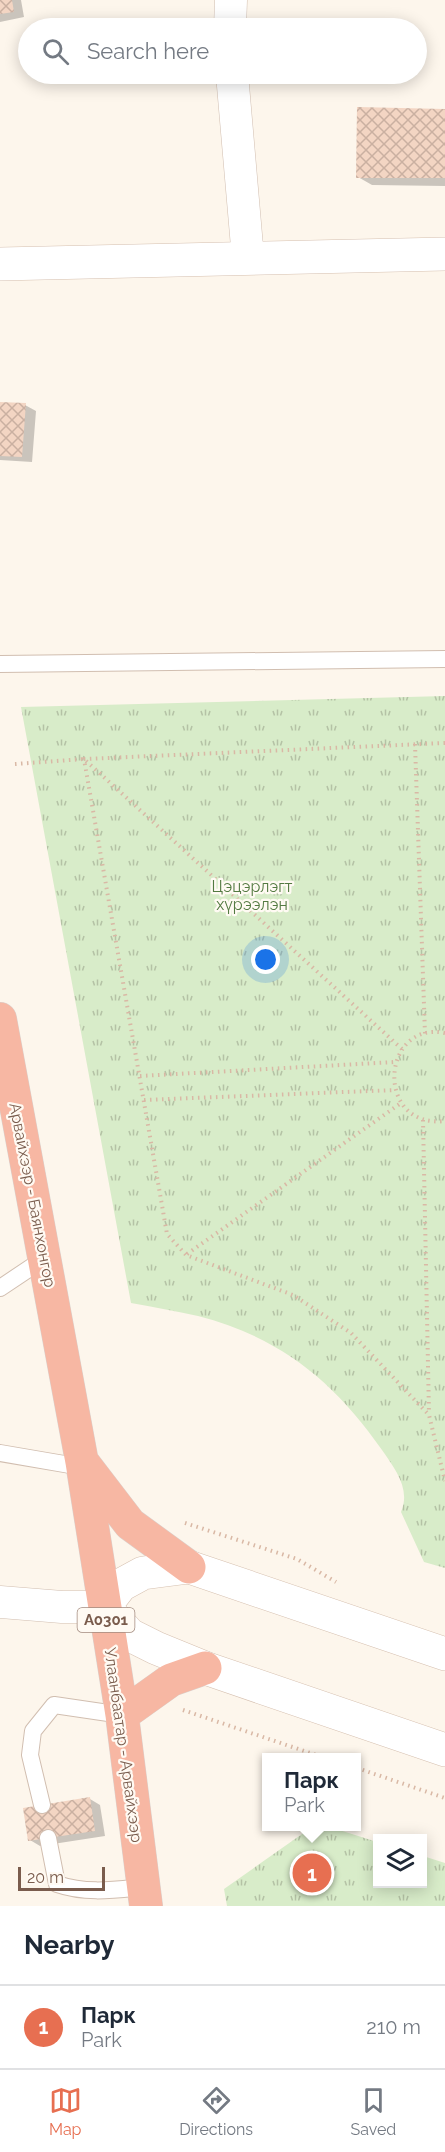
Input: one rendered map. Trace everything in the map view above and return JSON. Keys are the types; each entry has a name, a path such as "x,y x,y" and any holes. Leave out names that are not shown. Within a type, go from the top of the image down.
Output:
{"highway":[{"name":"Арвайхээр - Баянхонгор","path":"0,1019 60,1335"},
{"name":"Улаанбаатар - Арвайхээр","path":"60,1335 104,1606 134,1706 144,1897"},
{"path":"82,1462 130,1524 189,1567"},
{"path":"134,1706 171,1680 205,1668"}],"main road":[{"path":"0,264 445,254"},
{"path":"445,1654 189,1567 143,1573 121,1585 104,1606 130,1635 156,1648 205,1668 445,1750"}],"street":[{"path":"230,18 231,0"},
{"path":"233,84 248,258"},
{"path":"0,1602 62,1607 104,1606"}],"lane":[{"path":"0,664 445,659"},
{"path":"0,1288 45,1258"},
{"path":"0,1452 70,1465 82,1462"},
{"path":"42,1805 30,1755 33,1731 54,1705 134,1706"},
{"path":"48,1838 57,1884 73,1890 144,1897"}],"path":[{"path":"15,764 445,743"},
{"path":"415,744 425,1034"},
{"path":"84,759 402,1050"},
{"path":"84,759 167,1234 186,1255 293,1294 351,1333 429,1415"},
{"path":"445,1033 425,1034 412,1040 395,1062 393,1076 395,1090 401,1103 411,1113 423,1120 445,1121"},
{"path":"140,1076 395,1062"},
{"path":"144,1100 395,1090"},
{"path":"186,1255 401,1103"},
{"path":"423,1120 429,1415 445,1480"},
{"path":"174,1520 297,1559 337,1583"},
{"path":"134,1706 307,1753"},
{"path":"361,1769 445,1798"}],"green space":[{"name":"Цэцэрлэгт хүрээлэн","path":"445,696 445,1568 424,1562 401,1512 404,1504 403,1487 396,1472 364,1426 325,1383 303,1365 255,1336 198,1316 131,1303 21,707"},
{"path":"306,1831 343,1831 373,1841 373,1888 427,1888 427,1857 445,1863 445,1906 227,1906 224,1889"}],"building":[{"path":"0,0 12,0 14,12 0,14"},
{"path":"357,107 445,109 445,178 356,178"},
{"path":"0,402 26,403 22,457 0,456"},
{"path":"90,1797 95,1831 28,1841 23,1808"}],"place":[{"name":"Парк","path":"312,1873"}]}
